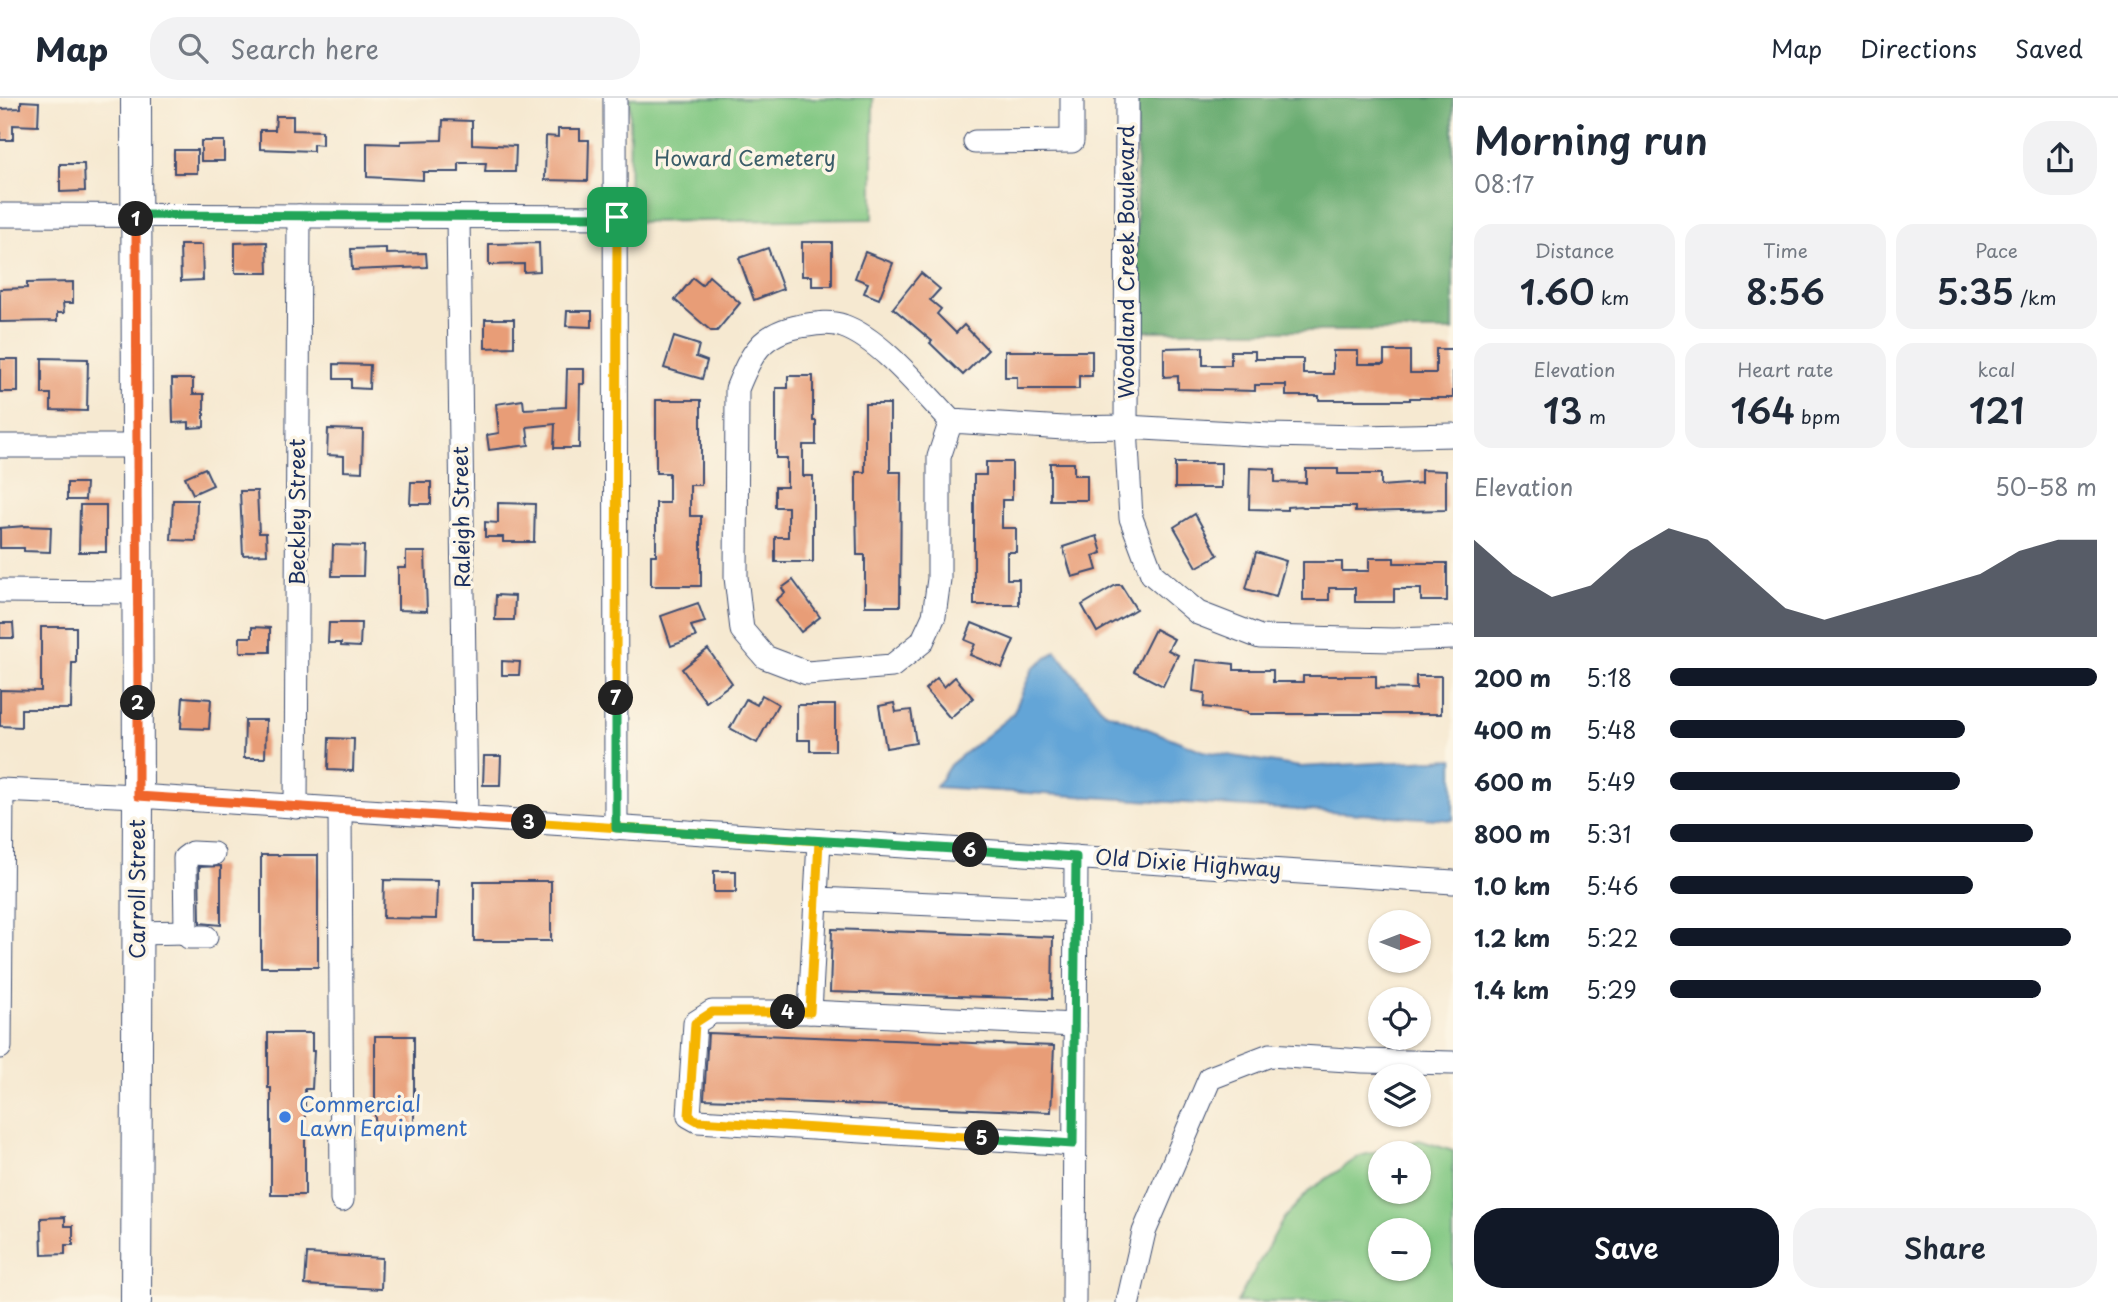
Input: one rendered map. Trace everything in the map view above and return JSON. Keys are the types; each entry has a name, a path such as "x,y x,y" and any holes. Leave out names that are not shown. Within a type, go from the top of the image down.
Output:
{"main road":[{"name":"Carroll Street","path":"136,98 136,1302"}],"street":[{"path":"615,98 616,828"},
{"path":"975,142 1072,141 1072,98"},
{"name":"Woodland Creek Boulevard","path":"1127,98 1126,427 1131,518 1152,574 1198,613 1260,636 1393,640 1453,638"},
{"path":"0,215 617,217"},
{"name":"Beckley Street","path":"296,807 299,216"},
{"name":"Raleigh Street","path":"458,217 466,818"},
{"path":"951,421 939,457 939,579 934,616 922,642 892,666 807,673 765,657 741,630 736,577 737,389 747,364 760,345 773,334 820,323 843,326 877,345 951,421 1064,428 1126,427"},
{"name":"Woodland Creek Boulevard","path":"1126,427 1362,437 1453,435"},
{"path":"0,446 136,446"},
{"path":"0,591 137,592"},
{"path":"0,1047 1,790"},
{"name":"Old Dixie Highway","path":"1,790 138,796 1453,882"},
{"path":"340,810 342,1200"},
{"path":"810,1012 819,841"},
{"path":"137,933 196,935 185,858 192,853 213,854"},
{"path":"1074,1302 1076,857"},
{"path":"817,899 1075,910"},
{"path":"1073,1144 698,1121 689,1116 695,1023 712,1012 810,1012 1075,1025"},
{"path":"1128,1302 1144,1232 1210,1078 1270,1055 1453,1063"}],"green space":[{"name":"Howard Cemetery","path":"630,98 873,98 873,219 629,222"},
{"path":"1137,98 1453,98 1453,331 1136,331"},
{"path":"1431,1144 1453,1151 1453,1302 1237,1302 1284,1218 1310,1190 1360,1156 1368,1154 1368,1204 1431,1204"}],"water":[{"path":"1056,651 1103,711 1203,751 1300,767 1453,759 1453,820 936,787 950,765 1013,714 1033,668"}],"building":[{"path":"21,101 39,102 38,126 13,125 13,140 0,140 0,109 21,108"},
{"path":"276,116 293,116 293,130 322,131 322,145 313,144 313,151 260,149 260,130 275,130"},
{"path":"443,120 472,121 472,144 516,146 515,172 485,172 486,163 459,163 459,172 423,172 423,180 367,177 367,143 401,144 401,141 442,140"},
{"path":"558,129 580,129 580,140 589,140 588,181 545,180 546,136 558,137"},
{"path":"201,141 224,141 224,161 201,161"},
{"path":"174,150 197,150 197,173 174,173"},
{"path":"60,164 84,164 85,191 60,192"},
{"path":"267,242 268,273 235,273 235,243"},
{"path":"802,242 832,242 832,286 812,286 812,276 802,276"},
{"path":"539,243 540,271 524,272 524,264 489,265 489,244"},
{"path":"180,245 202,245 203,280 181,281"},
{"path":"386,248 386,254 426,253 427,267 352,270 351,249"},
{"path":"768,248 783,289 754,300 739,258"},
{"path":"865,252 893,263 879,299 864,293 868,283 855,278"},
{"path":"921,273 940,289 930,300 941,309 937,314 956,333 964,325 988,350 963,375 930,343 932,341 893,308"},
{"path":"709,276 740,303 717,331 711,331 675,300 693,278 702,285"},
{"path":"73,282 73,303 63,303 64,313 57,313 57,321 0,322 0,289 27,288 27,283"},
{"path":"567,311 592,311 592,327 566,326"},
{"path":"485,319 514,319 514,347 485,348"},
{"path":"674,337 699,345 696,357 707,361 702,379 664,368"},
{"path":"1203,347 1203,365 1231,365 1231,351 1255,351 1255,359 1303,359 1303,374 1333,374 1333,351 1358,351 1358,364 1384,364 1384,351 1410,351 1410,373 1436,373 1436,349 1453,349 1453,398 1319,400 1319,396 1286,396 1286,385 1255,385 1255,391 1178,389 1178,376 1164,377 1164,348"},
{"path":"1005,351 1092,351 1092,376 1079,376 1079,389 1017,389 1017,377 1005,377"},
{"path":"42,358 88,359 87,411 51,410 51,394 42,394"},
{"path":"0,359 18,359 18,392 0,392"},
{"path":"334,364 370,365 369,389 351,388 351,379 334,379"},
{"path":"567,369 584,369 584,384 580,384 579,448 554,448 555,424 527,427 529,445 489,450 487,435 499,433 496,404 523,400 524,409 566,407"},
{"path":"788,376 813,376 816,445 803,445 803,476 813,476 813,562 775,562 775,537 788,537 788,507 775,507 775,487 787,487 787,458 776,458 776,388 788,388"},
{"path":"172,379 193,379 193,394 204,394 204,427 189,428 189,422 173,423"},
{"path":"656,400 701,400 701,485 690,485 690,516 701,516 701,586 651,586 651,555 656,555 656,503 669,503 669,473 656,473"},
{"path":"865,404 890,404 890,472 901,472 900,606 865,606 865,555 857,555 856,472 865,472"},
{"path":"328,429 363,430 362,472 344,471 344,456 327,455"},
{"path":"986,462 1012,462 1012,500 1002,500 1002,528 1016,528 1016,552 1007,552 1007,579 1019,579 1019,605 974,605 974,475 986,475"},
{"path":"1050,463 1074,463 1074,475 1087,475 1087,500 1050,500"},
{"path":"1175,463 1221,463 1221,488 1175,488"},
{"path":"205,468 213,485 193,494 185,477"},
{"path":"1250,468 1275,469 1275,482 1306,483 1306,469 1338,469 1338,474 1381,474 1381,486 1421,483 1421,470 1446,471 1446,510 1355,512 1355,507 1301,506 1287,507 1287,510 1249,509"},
{"path":"411,482 431,482 431,504 410,504"},
{"path":"67,483 86,483 85,500 67,500"},
{"path":"240,491 257,491 259,533 266,533 267,554 243,555"},
{"path":"173,500 197,500 196,541 171,540"},
{"path":"498,503 535,504 534,542 503,542 503,537 485,537 485,522 498,523"},
{"path":"80,505 106,505 106,552 79,552"},
{"path":"1195,514 1218,555 1197,567 1174,527"},
{"path":"51,527 50,552 0,548 0,528"},
{"path":"1097,536 1102,553 1093,556 1097,570 1072,577 1063,547"},
{"path":"333,545 364,546 363,576 332,576"},
{"path":"406,552 425,552 427,611 398,610 398,568 406,568"},
{"path":"1256,552 1286,561 1276,597 1246,589"},
{"path":"1369,558 1394,558 1394,563 1447,563 1447,601 1421,601 1421,589 1394,589 1394,602 1355,602 1355,588 1329,588 1329,600 1303,600 1303,562 1342,562 1342,571 1369,571"},
{"path":"793,580 820,617 801,632 776,600 785,593 782,588"},
{"path":"1116,585 1121,585 1136,609 1097,632 1082,605"},
{"path":"496,595 515,596 514,620 495,620"},
{"path":"698,603 705,622 691,626 696,637 671,646 661,616"},
{"path":"0,623 13,623 14,638 0,638"},
{"path":"329,623 361,623 360,647 328,643"},
{"path":"972,623 1014,640 1002,668 970,655 975,644 965,640"},
{"path":"41,627 76,627 76,663 72,663 71,709 21,709 21,727 0,726 0,690 41,691"},
{"path":"252,627 270,628 270,652 240,652 240,637 252,637"},
{"path":"1155,629 1174,639 1168,650 1178,655 1163,686 1134,671"},
{"path":"708,649 732,683 706,702 682,669"},
{"path":"1196,660 1234,664 1234,670 1273,670 1273,682 1303,682 1303,676 1376,676 1376,688 1416,689 1416,676 1441,676 1441,714 1248,714 1204,707 1205,693 1193,691"},
{"path":"502,661 520,662 519,675 502,675"},
{"path":"955,677 973,698 950,718 925,689 937,678 944,687"},
{"path":"762,695 778,704 757,743 730,728 746,699 757,705"},
{"path":"183,697 211,699 209,729 181,728"},
{"path":"894,703 896,712 911,710 916,743 886,748 879,706"},
{"path":"797,705 835,705 835,751 810,751 810,740 797,740"},
{"path":"245,720 266,720 265,758 244,758"},
{"path":"329,738 354,739 353,771 328,770"},
{"path":"484,756 501,756 500,785 483,785"},
{"path":"261,855 318,855 318,967 261,967"},
{"path":"221,866 221,925 200,923 199,867"},
{"path":"714,871 736,871 736,892 714,892"},
{"path":"384,880 437,881 436,919 383,918"},
{"path":"474,881 551,881 551,941 474,941"},
{"path":"832,929 1053,937 1052,999 830,992"},
{"path":"268,1033 312,1033 312,1089 305,1089 305,1195 271,1195"},
{"path":"708,1033 1054,1046 1051,1112 704,1099"},
{"path":"375,1036 414,1036 414,1135 388,1135 388,1124 375,1124"},
{"path":"65,1217 65,1226 73,1226 73,1245 65,1245 65,1254 42,1255 41,1218"},
{"path":"307,1254 382,1258 381,1289 305,1285"}],"place":[{"name":"Commercial Lawn Equipment","path":"285,1117"}],"route":[{"path":"617,217 136,215 138,796 340,810 466,818 616,828 819,841 810,1012 712,1012 701,1017 695,1023 689,1116 698,1121 1073,1144 1076,857 616,828 617,217"}]}
